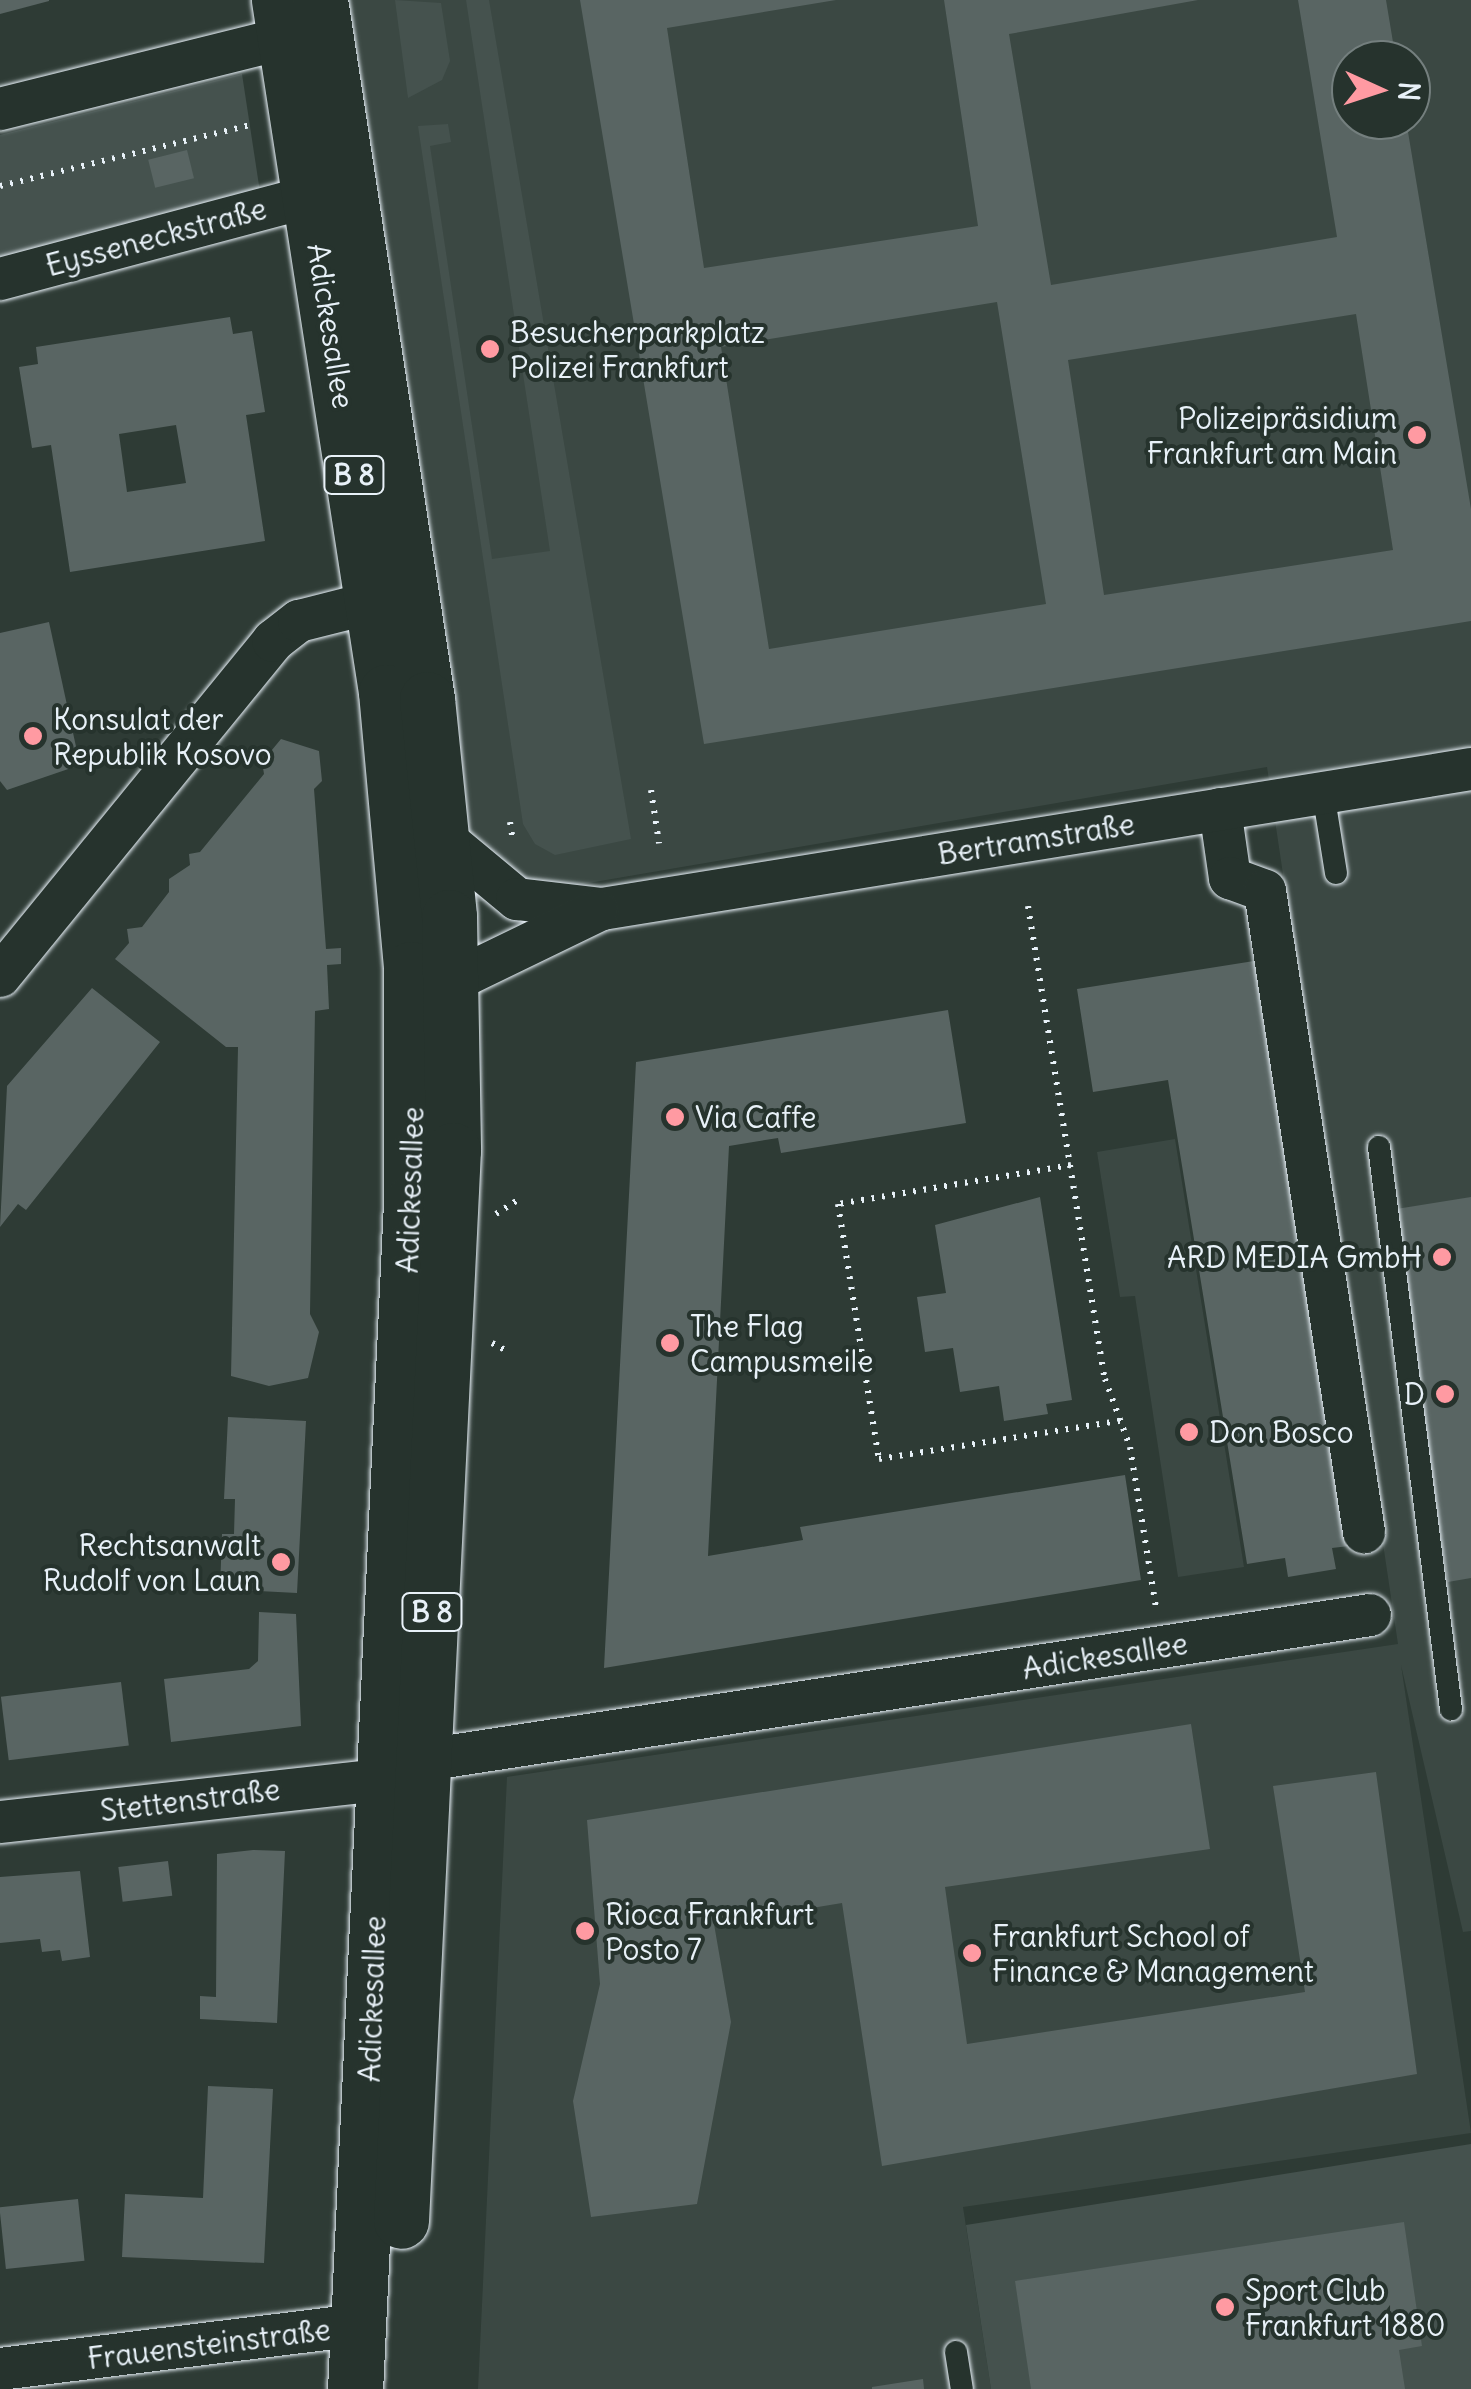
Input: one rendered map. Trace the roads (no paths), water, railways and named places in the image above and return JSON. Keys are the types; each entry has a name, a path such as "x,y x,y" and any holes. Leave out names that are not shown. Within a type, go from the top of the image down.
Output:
{"main road":[{"name":"Adickesallee","path":"295,13 311,196 374,602 404,846 414,1106 394,2389"},
{"name":"Adickesallee","path":"295,13 442,836 451,982 454,1150 356,2389"}],"street":[{"path":"0,108 295,13"},
{"name":"Eysseneckstraße","path":"0,279 311,196"},
{"path":"0,976 273,640 299,622 374,602"},
{"name":"Bertramstraße","path":"442,836 517,900 602,909 1471,769"},
{"path":"1220,809 1230,878 1264,891 1364,1532"},
{"name":"Bertramstraße","path":"451,982 602,909"},
{"name":"Adickesallee","path":"403,1770 1370,1615"},
{"name":"Stettenstraße","path":"0,1822 403,1770"},
{"name":"Frauensteinstraße","path":"0,2370 359,2325"}],"lane":[{"path":"1323,792 1336,873"},
{"path":"1379,1147 1451,1709"},
{"path":"956,2352 962,2389"}],"place":[{"name":"Besucherparkplatz Polizei Frankfurt","path":"490,349"},
{"name":"Polizeipräsidium Frankfurt am Main","path":"1417,435"},
{"name":"Konsulat der Republik Kosovo","path":"33,736"},
{"name":"Via Caffe","path":"675,1117"},
{"name":"ARD MEDIA GmbH","path":"1442,1257"},
{"name":"The Flag Campusmeile","path":"670,1343"},
{"name":"D","path":"1445,1394"},
{"name":"Don Bosco","path":"1189,1432"},
{"name":"Rechtsanwalt Rudolf von Laun","path":"281,1562"},
{"name":"Rioca Frankfurt Posto 7","path":"585,1931"},
{"name":"Frankfurt School of Finance & Management","path":"972,1953"},
{"name":"Sport Club Frankfurt 1880","path":"1225,2307"}]}
